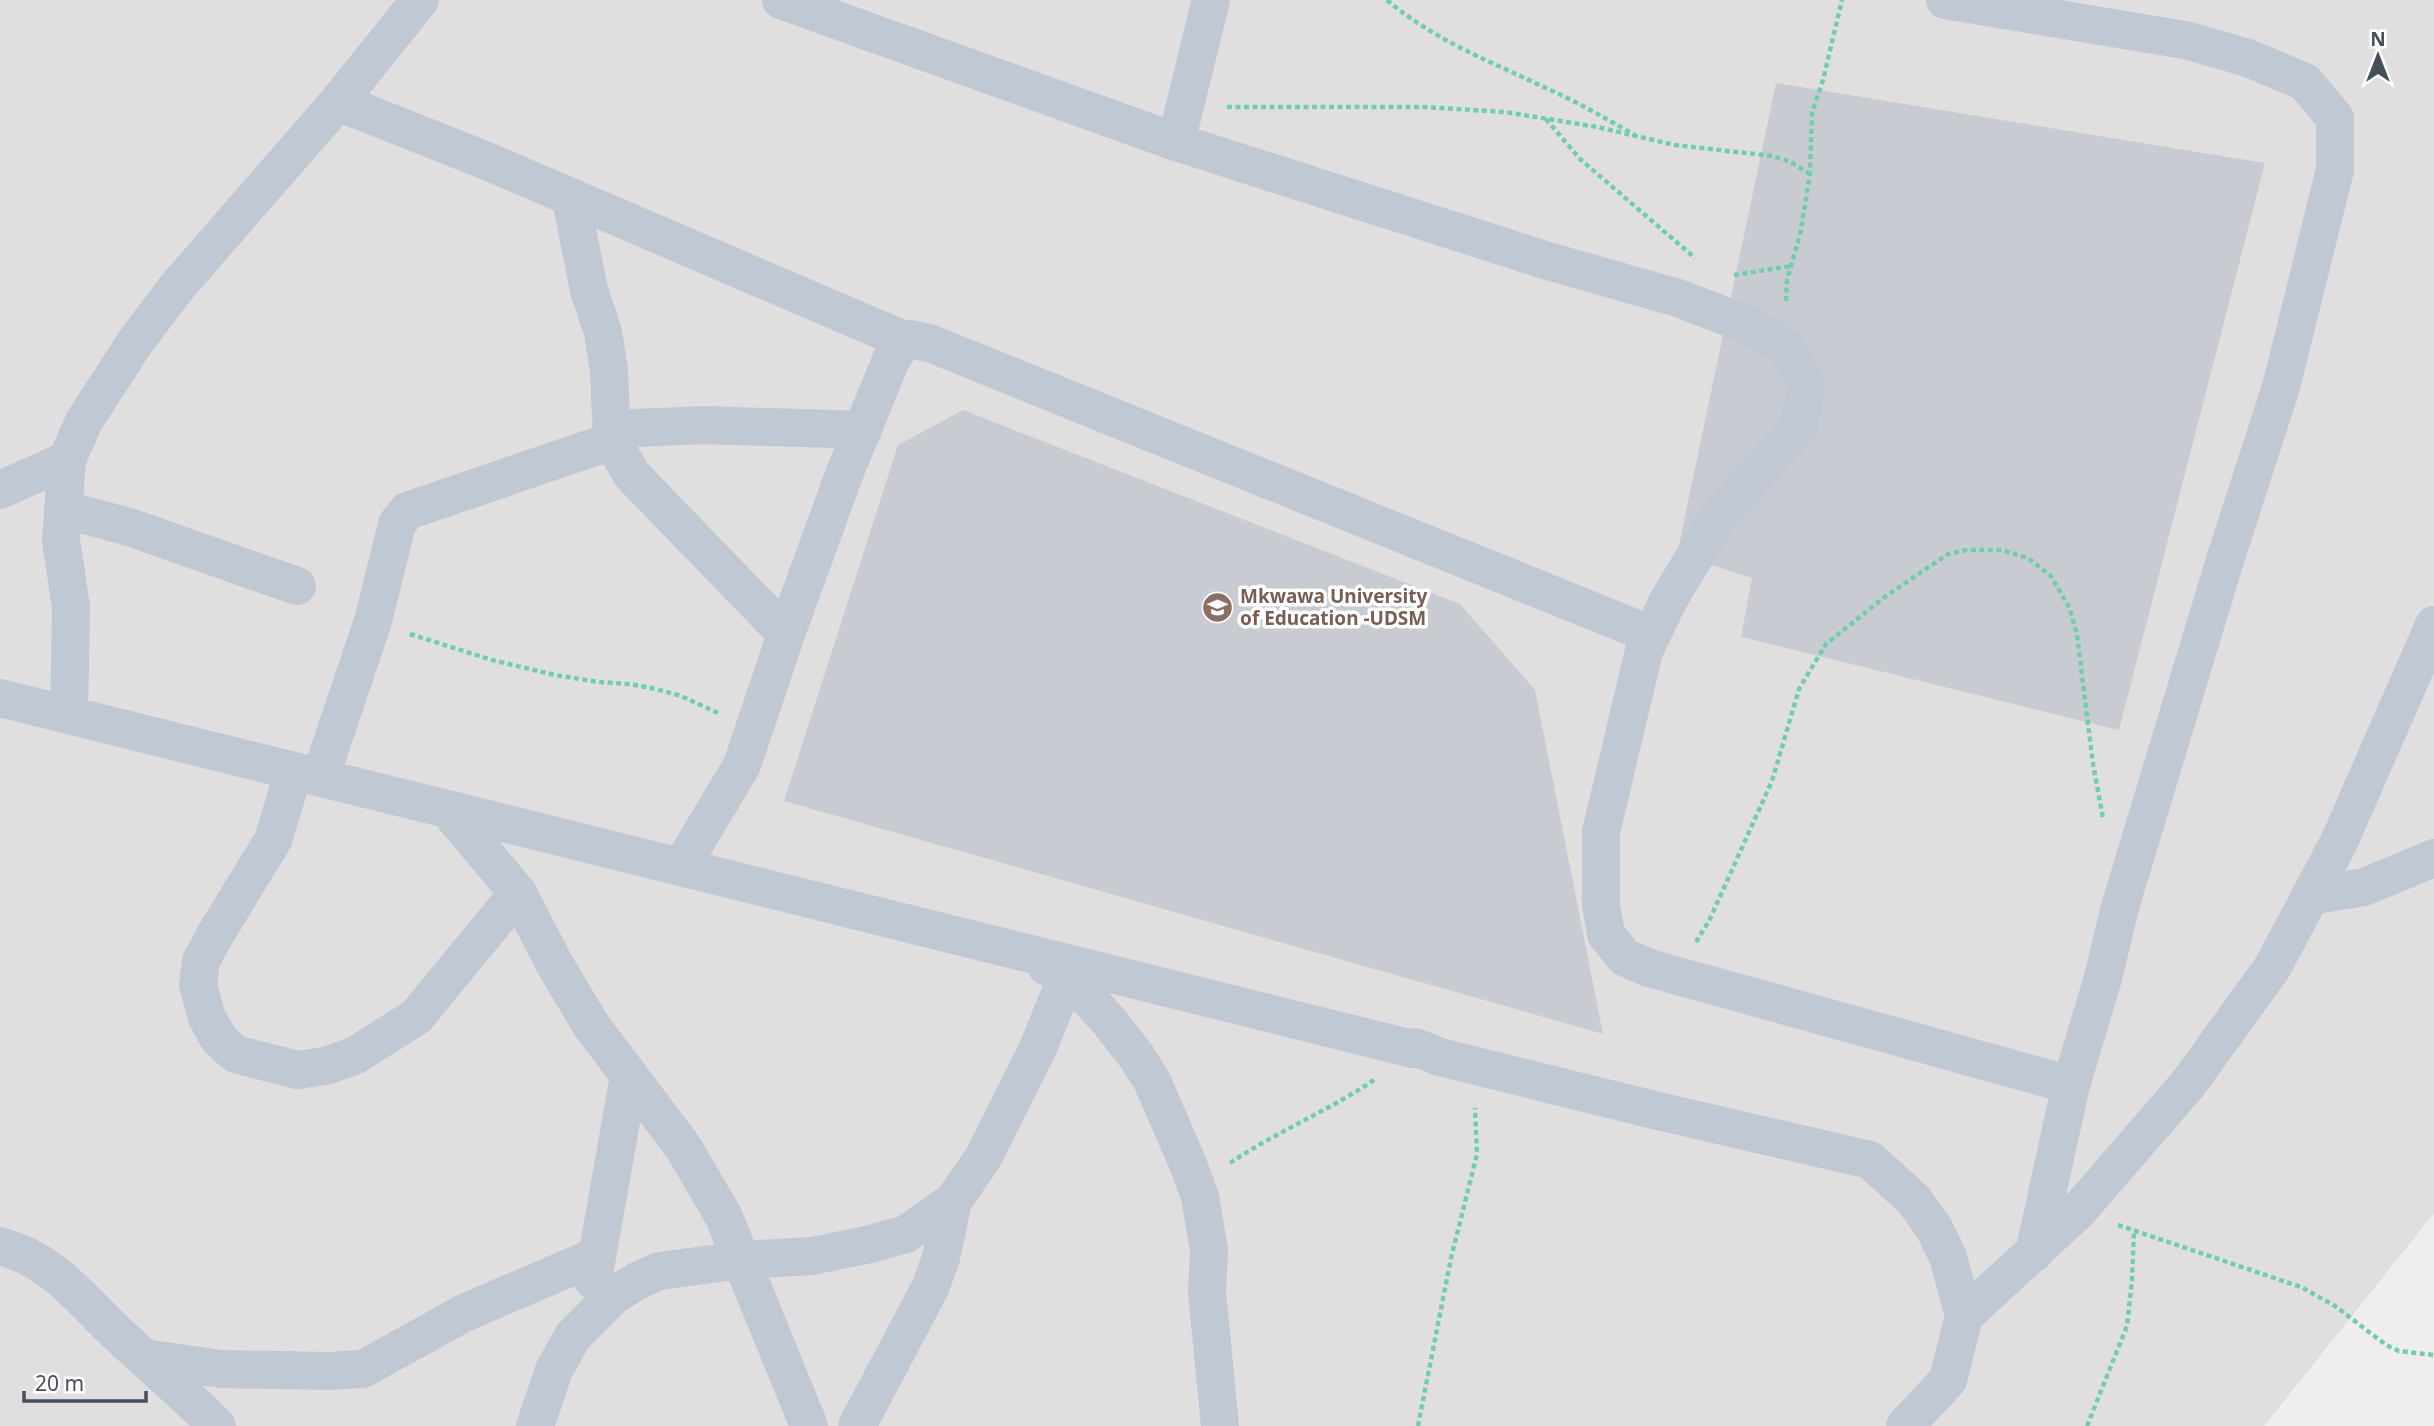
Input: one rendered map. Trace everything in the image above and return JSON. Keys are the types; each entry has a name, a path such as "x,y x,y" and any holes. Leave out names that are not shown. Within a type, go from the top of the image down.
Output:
{"street":[{"path":"69,715 71,607 61,540 67,460 84,421 160,309 338,102 420,0"},
{"path":"781,0 1180,124 1548,261 1678,298 1751,326 1785,347 1797,364 1806,387 1798,428 1719,516 1668,598 1644,651 1601,832 1601,905 1606,934 1624,957 1649,968 2071,1085"},
{"path":"1180,124 1211,0"},
{"path":"1945,0 2185,40 2248,58 2305,82 2335,118 2335,170 2281,387 2225,560 2120,907 2103,978 2071,1085 2034,1253"},
{"path":"338,102 482,159 571,200 752,274 904,341"},
{"path":"571,200 589,290 603,332 609,371 612,435 632,475 786,634"},
{"path":"681,867 742,765 840,484 891,360 904,341 911,339 932,344 1651,635"},
{"path":"518,893 416,1017 354,1056 325,1066 298,1070 235,1054 219,1039 206,1018 198,985 201,961 273,840 307,774 373,621 397,524 407,511 612,435 704,425 863,430"},
{"path":"9,474 67,460"},
{"path":"63,509 132,528 297,586"},
{"path":"1964,1316 2078,1211 2188,1084 2272,968 2339,842 2434,625"},
{"path":"0,698 1654,1111 1870,1160 1914,1200 1934,1228 1948,1257 1964,1316 1948,1380 1905,1426"},
{"path":"448,810 518,893 554,963 585,1015 683,1147 723,1215 809,1426"},
{"path":"2310,896 2364,887 2434,858"},
{"path":"1015,951 1067,976 1109,1021 1152,1081 1198,1192 1209,1250 1208,1292 1220,1426"},
{"path":"534,1426 554,1370 573,1336 613,1296 659,1271 742,1260 812,1255 906,1234 953,1201 983,1158 1038,1048 1067,976"},
{"path":"585,1322 629,1076"},
{"path":"857,1426 930,1287 941,1258 953,1201"},
{"path":"0,1246 17,1251 64,1279 217,1426"},
{"path":"144,1358 221,1369 329,1371 363,1368 464,1313 597,1256"}],"path":[{"path":"1387,0 1406,16 1447,42 1550,89 1640,138"},
{"path":"1785,347 1787,280 1810,174 1812,112 1823,80 1842,0"},
{"path":"1180,124 1422,107 1505,112 1597,127 1698,149 1772,156 1789,161 1810,174"},
{"path":"1546,119 1589,167 1700,262"},
{"path":"1730,274 1792,266"},
{"path":"1675,975 1709,920 1754,825 1772,781 1799,689 1826,644 1886,596 1948,554 1967,550 2002,550 2028,558 2051,576 2070,609 2077,635 2093,764 2105,829"},
{"path":"373,621 480,656 555,676 630,684 681,696 753,731"},
{"path":"1198,1192 1225,1166 1258,1144 1350,1096 1382,1074 1426,1053 1474,1098 1477,1154 1451,1258 1418,1426"},
{"path":"2078,1211 2301,1287 2335,1306 2386,1345 2399,1351 2434,1355"},
{"path":"2087,1426 2127,1326 2134,1231"}],"shaded area":[{"name":"Mkwawa University of Education -UDSM","path":"0,0 2434,0 2434,1213 2264,1426 0,1426"}],"building":[{"path":"1776,83 2265,163 2119,730 1741,637 1752,578 1677,554"},
{"path":"963,410 1460,604 1535,690 1603,1034 784,801 898,445"}],"place":[{"name":"Mkwawa University of Education -UDSM","path":"1217,607"}]}
